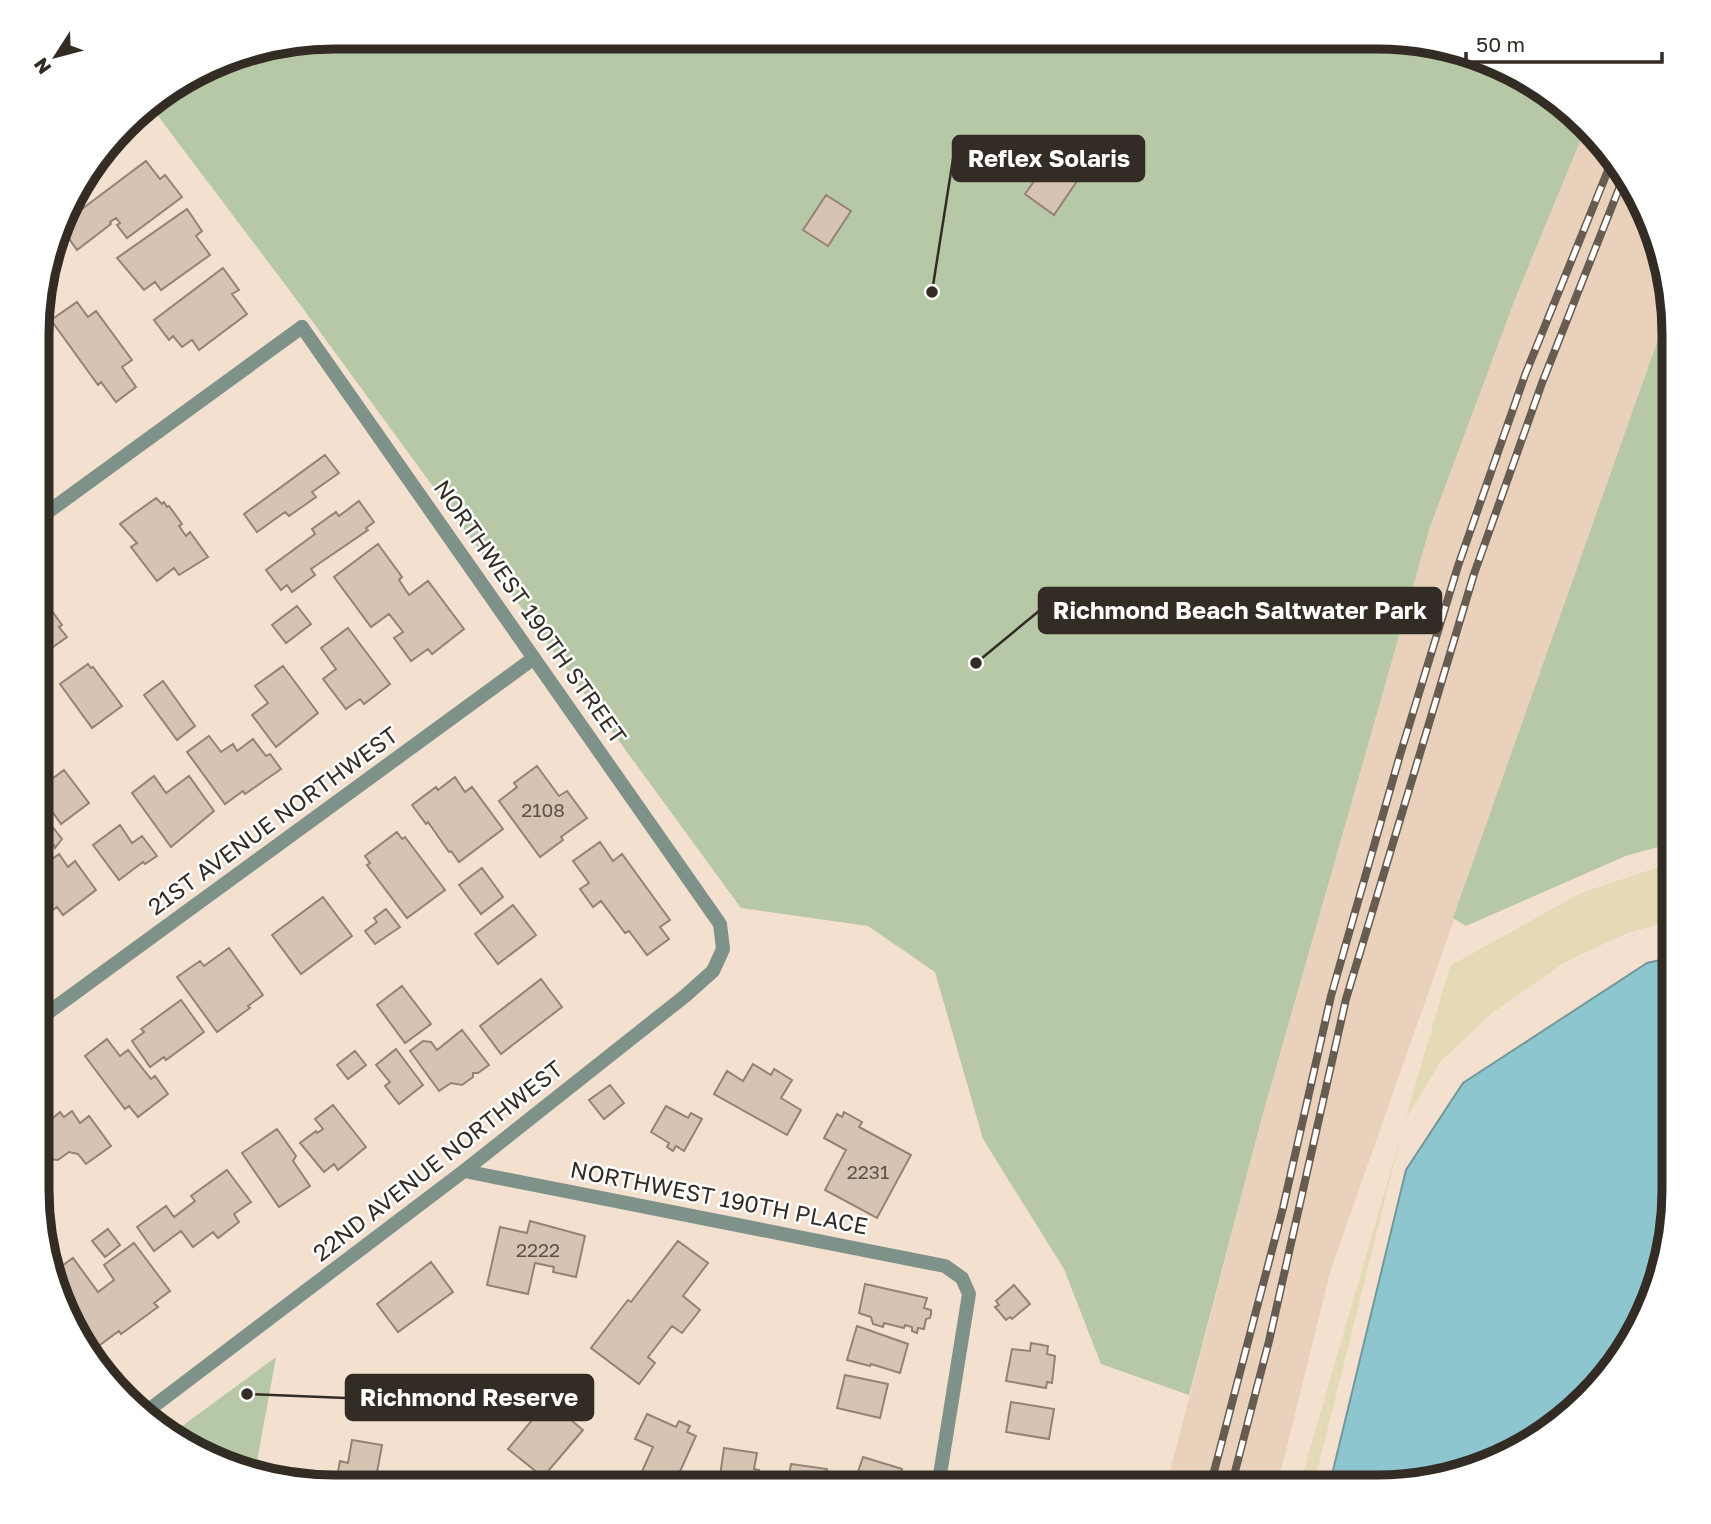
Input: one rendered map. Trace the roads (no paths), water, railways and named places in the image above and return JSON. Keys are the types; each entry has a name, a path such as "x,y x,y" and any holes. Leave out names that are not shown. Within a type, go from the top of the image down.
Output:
{"street":[{"name":"NORTHWEST 190TH STREET","path":"49,511 302,327 720,924"},
{"name":"21ST AVENUE NORTHWEST","path":"49,1012 534,658"},
{"name":"22ND AVENUE NORTHWEST","path":"151,1408 464,1171 685,996 713,971 723,949 720,924"},
{"name":"NORTHWEST 190TH PLACE","path":"464,1171 945,1266 962,1278 969,1294 940,1475"}],"water":[{"path":"1662,960 1660,1227 1647,1281 1624,1332 1591,1378 1565,1404 1535,1427 1503,1446 1432,1470 1377,1475 1332,1475 1406,1170 1463,1083 1647,963"}],"railway":[{"path":"1213,1475 1283,1208 1331,996 1400,755 1458,566 1525,375 1609,169"},
{"path":"1234,1475 1269,1341 1346,999 1474,574 1542,383 1620,186"}],"place":[{"name":"Reflex Solaris","path":"932,292"},
{"name":"Richmond Beach Saltwater Park","path":"976,663"},
{"name":"Richmond Reserve","path":"247,1394"}]}
